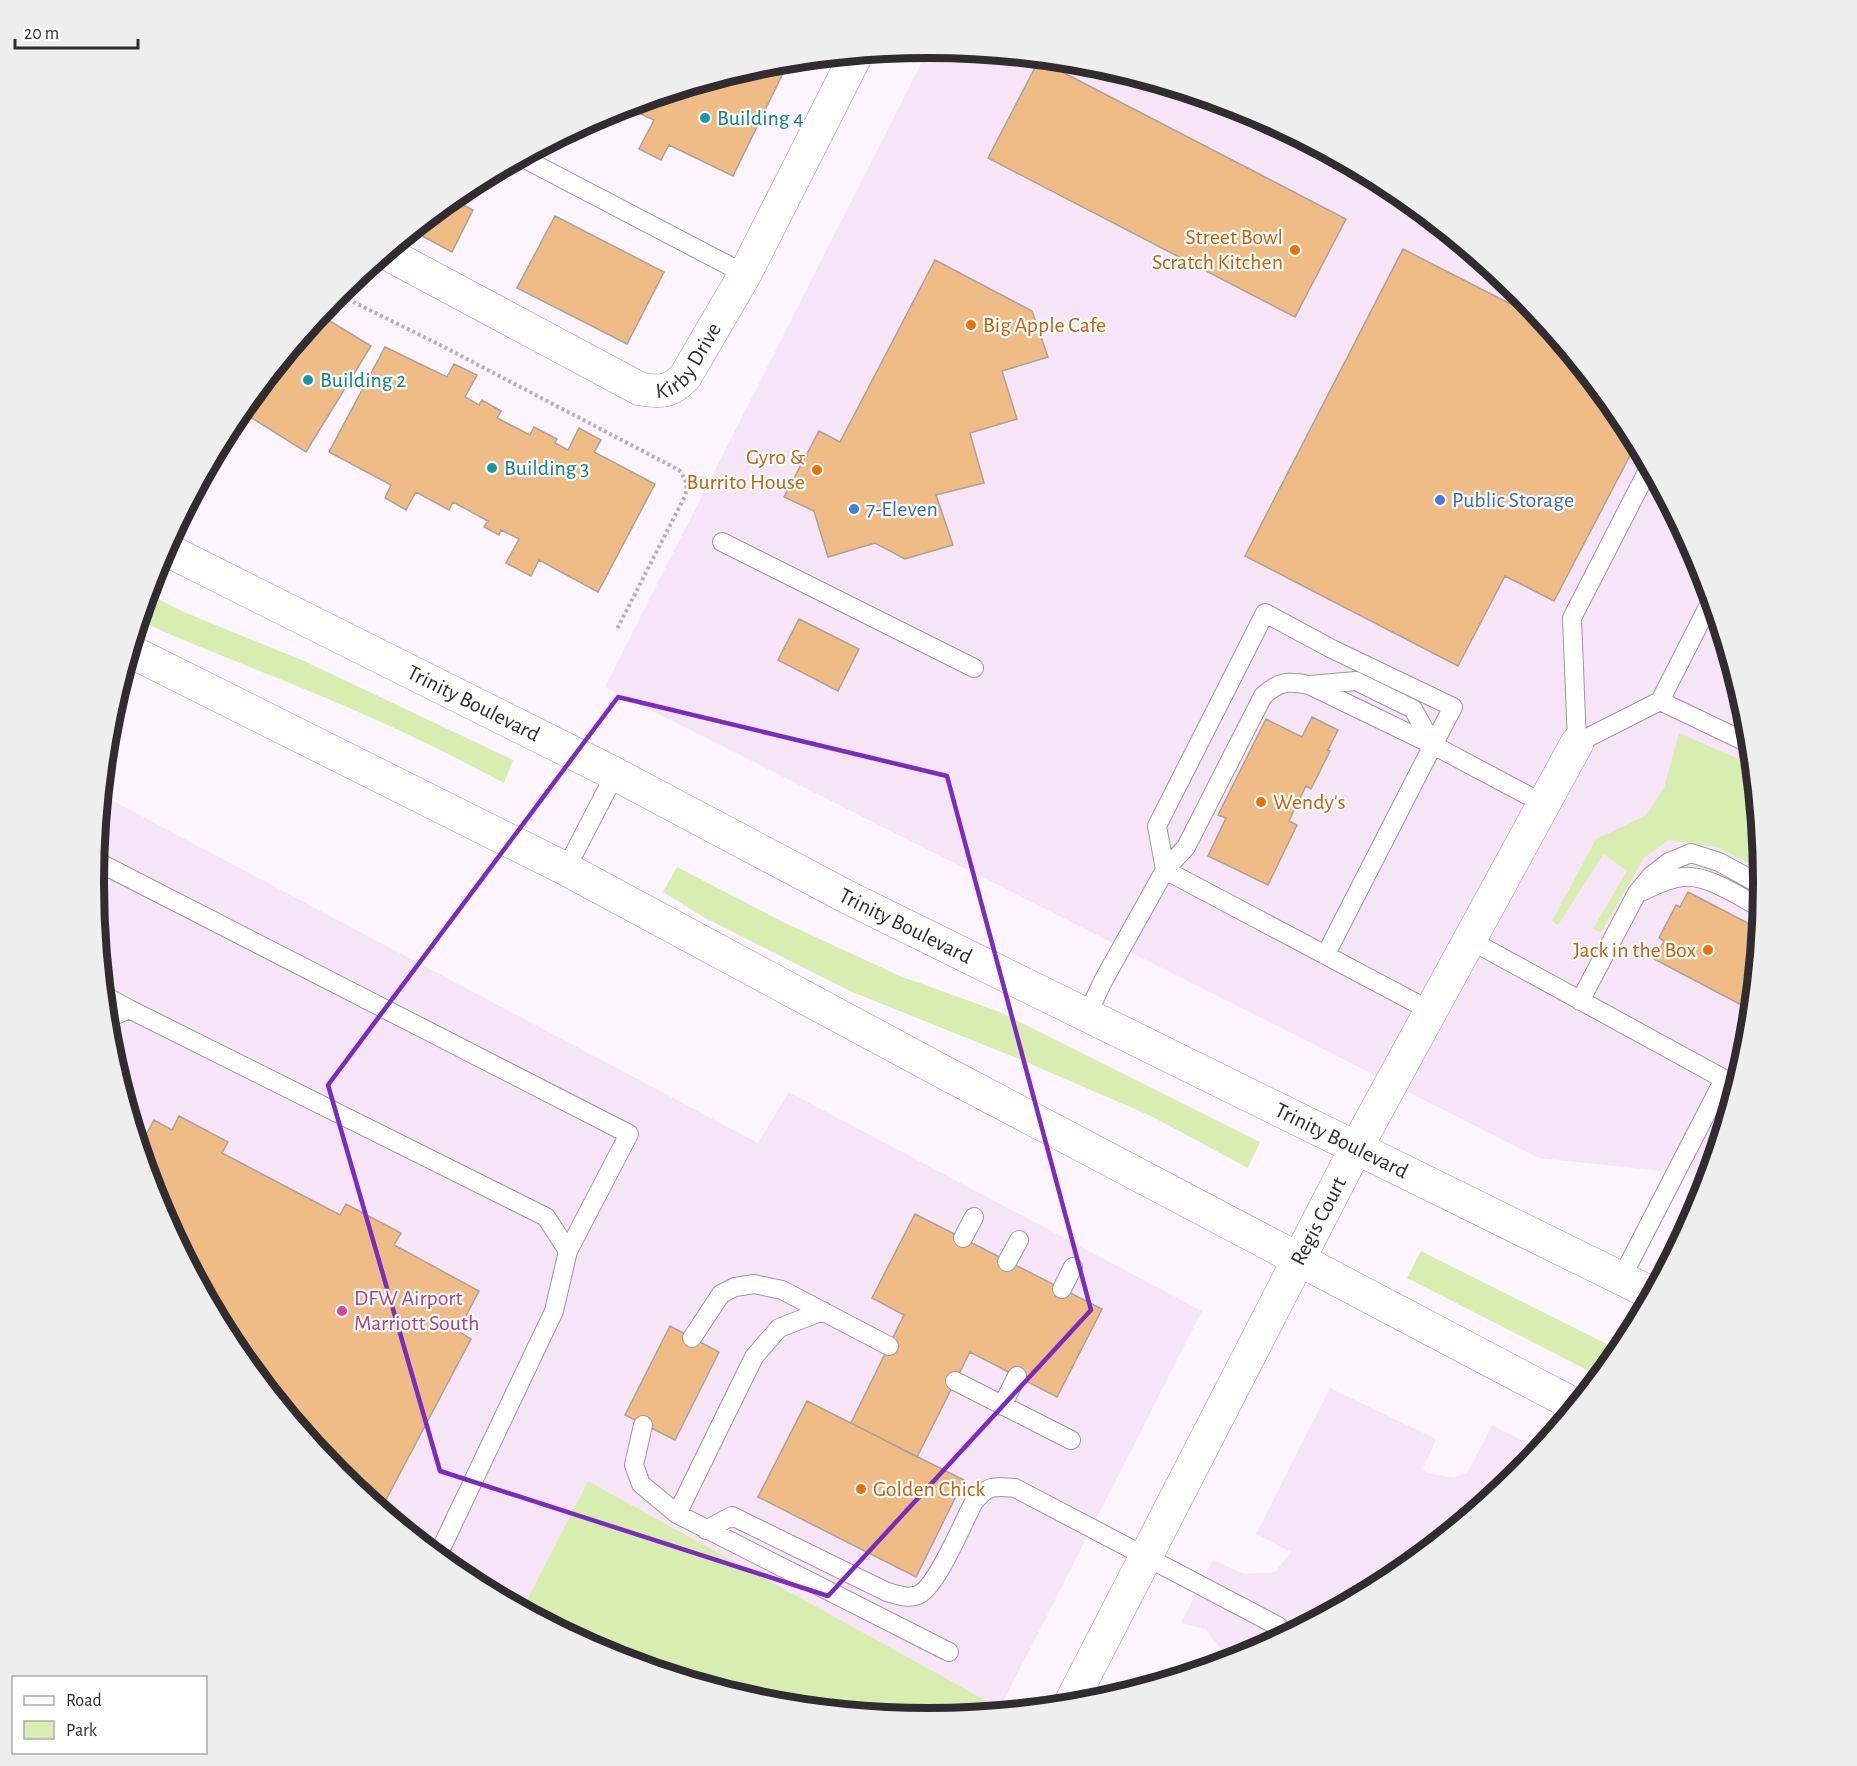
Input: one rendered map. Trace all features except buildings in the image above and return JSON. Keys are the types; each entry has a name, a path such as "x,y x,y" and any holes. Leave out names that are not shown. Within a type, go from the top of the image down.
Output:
{"main road":[{"name":"Kirby Drive","path":"393,256 640,389 661,392 676,386 685,377 744,274 852,63"},
{"name":"Trinity Boulevard","path":"173,553 615,774 849,898 1646,1290"},
{"path":"137,654 566,869 947,1074 1569,1402"},
{"name":"Regis Court","path":"1075,1694 1356,1148 1577,743"}],"lane":[{"path":"530,162 744,274"},
{"path":"1645,475 1572,618 1577,743 1660,701 1706,610"},
{"path":"722,542 974,668"},
{"path":"1165,870 1157,826 1265,613 1332,649 1453,707 1326,954"},
{"path":"1087,1015 1103,981 1165,870 1186,847 1263,696 1273,687 1290,681 1309,685 1433,745 1544,804"},
{"path":"1309,685 1356,681 1413,709 1433,745"},
{"path":"1660,701 1740,739"},
{"path":"566,869 615,774"},
{"path":"1580,1001 1637,893 1651,876 1669,862 1691,853 1719,862 1753,880"},
{"path":"105,865 629,1134 568,1251 554,1311 441,1548"},
{"path":"1165,870 1431,1011"},
{"path":"1637,893 1685,876 1712,882 1752,903"},
{"path":"1470,940 1728,1081"},
{"path":"113,1000 546,1217 568,1251"},
{"path":"115,1015 129,1009"},
{"path":"1621,1279 1727,1087"},
{"path":"963,1238 974,1217"},
{"path":"1007,1262 1019,1240"},
{"path":"1062,1289 1073,1267"},
{"path":"692,1338 721,1294 735,1287 754,1284 782,1290 889,1346"},
{"path":"677,1514 754,1357 779,1328 823,1311"},
{"path":"1002,1406 1017,1376"},
{"path":"955,1382 1071,1440"},
{"path":"643,1425 634,1465 641,1484 677,1514 949,1652"},
{"path":"706,1530 732,1516 886,1592 906,1598 920,1594 934,1580 974,1502 981,1493 994,1486 1015,1488 1278,1626"}],"path":[{"path":"346,299 679,470 686,479 685,496 616,631"}],"highlighted area":[{"path":"618,697 947,776 1091,1310 828,1596 440,1471 328,1085"}],"shaded area":[{"path":"924,58 982,60 1089,74 1194,102 1244,121 1341,169 1387,197 1472,263 1512,300 1583,381 1614,425 1643,471 1690,567 1725,670 1737,722 1746,775 1753,883 1746,991 1737,1044 1725,1096 1699,1175 1539,1158 605,687"},
{"path":"109,799 758,1143 789,1092 1202,1311 1002,1704 994,1705 588,1481 526,1602 470,1569 385,1503 345,1466 309,1427 274,1385 243,1341 214,1295 189,1248 167,1199 132,1096 111,991 106,937 104,883"},
{"path":"1330,1388 1436,1439 1423,1469 1427,1473 1454,1478 1468,1472 1492,1425 1531,1445 1472,1503 1387,1569 1293,1622 1220,1654 1221,1649 1206,1629 1181,1623 1213,1560 1244,1574 1275,1572 1291,1552 1256,1534"}],"green space":[{"path":"156,598 184,612 304,661 513,760 504,783 367,716 146,624"},
{"path":"1679,733 1744,763 1752,865 1717,847 1669,840 1644,858 1601,932 1593,929 1627,871 1604,854 1558,925 1552,921 1596,839 1645,816 1664,788"},
{"path":"677,867 785,923 900,976 1000,1012 1260,1142 1248,1168 1151,1116 1026,1062 850,991 705,918 663,892"},
{"path":"1421,1251 1611,1346 1592,1372 1407,1278"},
{"path":"588,1481 994,1705 928,1708 875,1706 768,1692 663,1664 613,1645 526,1602"}],"place":[{"name":"Building 4","path":"705,118"},
{"name":"Street Bowl Scratch Kitchen","path":"1295,250"},
{"name":"Big Apple Cafe","path":"971,325"},
{"name":"Building 2","path":"308,380"},
{"name":"Building 3","path":"492,468"},
{"name":"Gyro & Burrito House","path":"817,470"},
{"name":"Public Storage","path":"1440,500"},
{"name":"7-Eleven","path":"854,509"},
{"name":"Wendy's","path":"1261,802"},
{"name":"Jack in the Box","path":"1708,950"},
{"name":"DFW Airport Marriott South","path":"342,1311"},
{"name":"Golden Chick","path":"861,1489"}]}
